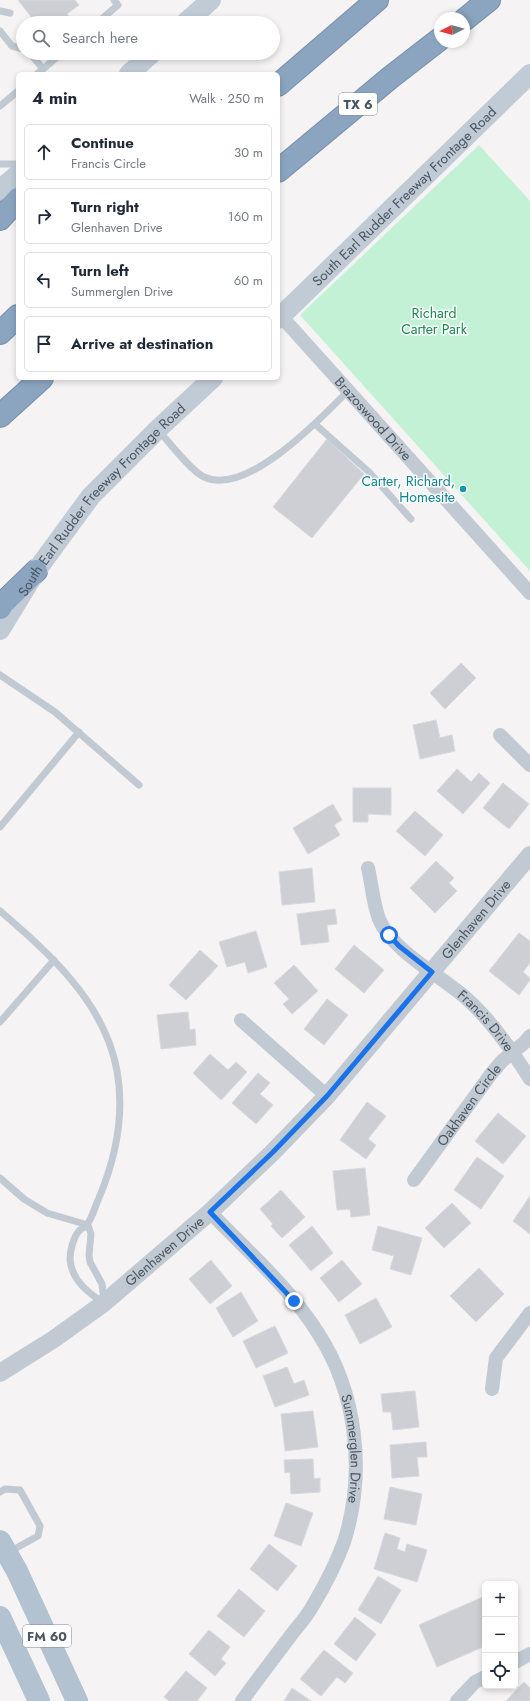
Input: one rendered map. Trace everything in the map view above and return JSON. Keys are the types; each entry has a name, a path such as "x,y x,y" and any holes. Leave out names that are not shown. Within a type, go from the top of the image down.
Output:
{"highway":[{"path":"280,83 377,0"},
{"path":"470,15 489,0"},
{"name":"TX 6","path":"280,169 434,43"},
{"path":"0,219 16,201"},
{"path":"0,333 16,318"},
{"path":"0,416 40,380"},
{"path":"0,608 3,602 36,571"}],"main road":[{"path":"193,16 211,0"},
{"path":"131,72 144,60"},
{"name":"South Earl Rudder Freeway Frontage Road","path":"280,317 530,74"},
{"path":"0,190 16,176"},
{"name":"South Earl Rudder Freeway Frontage Road","path":"0,630 36,571 90,496 158,429 211,380"},
{"name":"FM 60","path":"3,1547 77,1701"},
{"name":"FM 60","path":"0,1617 39,1701"}],"street":[{"name":"Brazoswood Drive","path":"280,317 530,593"},
{"path":"500,735 530,765"},
{"name":"Glenhaven Drive","path":"0,1373 54,1339 104,1303 210,1212 273,1152 327,1096 530,855"},
{"name":"Francis Drive","path":"368,868 379,919 389,935 399,946 468,1000 512,1051 530,1079"},
{"path":"241,1020 327,1096"},
{"name":"Oakhaven Circle","path":"414,1180 491,1074 512,1051 524,1043 530,1036"},
{"name":"Summerglen Drive","path":"210,1212 294,1301 318,1333 340,1373 350,1406 354,1435 355,1471 351,1513 344,1542 330,1574 311,1608 242,1701"},
{"path":"492,1389 496,1358 530,1312"},
{"path":"518,1660 530,1654"},
{"path":"456,1701 475,1682 482,1678"}],"lane":[{"path":"103,16 116,2 125,0"},
{"path":"0,11 10,13"},
{"path":"0,31 12,46 16,47"},
{"path":"34,60 40,72 54,60"},
{"path":"0,106 16,93"},
{"path":"0,164 16,164"},
{"path":"158,429 191,466 204,477 218,479 230,478 267,463 315,424 348,391"},
{"path":"315,424 370,472 411,519"},
{"path":"0,674 38,700 79,732 139,785"},
{"path":"0,827 79,732"},
{"path":"0,911 54,960 89,1003 100,1023 113,1054 117,1072 120,1114 118,1135 109,1170 88,1225 75,1237 70,1258 74,1275 88,1293 104,1303"},
{"path":"0,1022 54,960"},
{"path":"0,1178 24,1199 48,1213 88,1225"},
{"path":"88,1225 91,1234 88,1255 90,1262 102,1284 104,1303"},
{"path":"0,1492 5,1489 20,1490 40,1526 38,1536 3,1547"}],"green space":[{"name":"Richard Carter Park","path":"479,145 530,201 530,571 300,315"}],"building":[{"path":"18,0 75,0 79,5 67,14 69,16 31,16"},
{"path":"327,439 364,474 312,538 273,507"},
{"path":"461,663 476,678 445,709 430,693"},
{"path":"436,720 440,738 452,735 455,751 420,759 413,725"},
{"path":"457,769 471,782 479,773 490,783 463,814 437,791"},
{"path":"503,783 529,804 509,829 483,808"},
{"path":"353,788 391,788 391,815 368,814 368,822 353,822"},
{"path":"333,804 342,820 334,825 340,835 308,854 293,828"},
{"path":"415,811 443,835 425,856 396,831"},
{"path":"436,861 454,878 449,883 457,891 435,913 410,888"},
{"path":"312,868 315,902 282,905 279,872"},
{"path":"335,909 337,924 327,925 329,942 301,945 297,914"},
{"path":"256,931 267,967 248,973 245,962 227,967 219,942"},
{"path":"519,933 530,941 530,963 523,972 530,978 530,980 519,995 489,971"},
{"path":"354,945 384,970 364,993 335,969"},
{"path":"200,950 218,966 186,1000 169,985"},
{"path":"294,965 318,991 292,1014 283,1004 289,999 274,983"},
{"path":"327,999 348,1015 324,1045 304,1029"},
{"path":"188,1012 190,1030 195,1029 196,1045 161,1049 157,1015"},
{"path":"210,1054 228,1070 236,1062 247,1072 221,1100 193,1073"},
{"path":"258,1073 270,1083 260,1094 273,1105 256,1124 232,1103"},
{"path":"367,1102 386,1116 368,1139 376,1145 366,1159 340,1140"},
{"path":"498,1113 526,1136 503,1164 475,1141"},
{"path":"477,1157 504,1176 481,1209 454,1190"},
{"path":"365,1168 370,1215 351,1217 350,1209 337,1210 333,1171"},
{"path":"281,1190 305,1217 282,1238 271,1226 273,1224 260,1209"},
{"path":"530,1196 530,1234 513,1221"},
{"path":"452,1203 471,1223 444,1248 425,1228"},
{"path":"312,1226 333,1253 311,1271 289,1245"},
{"path":"378,1226 422,1238 411,1275 390,1269 394,1256 372,1250"},
{"path":"211,1260 232,1286 210,1304 189,1279"},
{"path":"342,1260 362,1284 339,1302 320,1278"},
{"path":"479,1268 504,1294 476,1322 450,1296"},
{"path":"241,1292 258,1321 233,1337 216,1308"},
{"path":"376,1298 392,1327 360,1344 345,1315"},
{"path":"275,1326 288,1353 256,1368 243,1341"},
{"path":"287,1367 294,1384 304,1380 309,1395 275,1407 263,1376"},
{"path":"415,1391 419,1427 393,1430 391,1412 383,1412 381,1394"},
{"path":"313,1411 318,1447 285,1451 281,1414"},
{"path":"426,1442 427,1457 417,1457 419,1476 392,1478 390,1445"},
{"path":"313,1459 314,1479 320,1478 320,1492 291,1494 290,1472 285,1473 284,1460"},
{"path":"390,1487 422,1494 416,1525 384,1519"},
{"path":"286,1503 313,1513 301,1546 274,1536"},
{"path":"385,1533 400,1538 397,1549 405,1552 407,1544 427,1550 417,1582 374,1569"},
{"path":"269,1544 297,1566 277,1591 250,1569"},
{"path":"378,1576 401,1590 381,1624 358,1610"},
{"path":"239,1589 265,1611 244,1637 217,1616"},
{"path":"482,1597 482,1647 437,1667 419,1625"},
{"path":"355,1617 376,1634 356,1661 334,1644"},
{"path":"209,1630 230,1647 221,1659 226,1663 215,1676 189,1654"},
{"path":"324,1650 353,1673 345,1683 337,1677 321,1696 300,1679"},
{"path":"186,1671 207,1688 197,1701 169,1701 164,1697"},
{"path":"524,1682 530,1688 530,1701 506,1701 518,1689"},
{"path":"292,1688 311,1701 284,1701"}],"place":[{"name":"Carter, Richard, Homesite","path":"463,489"}],"route":[{"path":"294,1301 262,1265 210,1212 273,1152 327,1096 432,972 399,946 389,935"}]}
